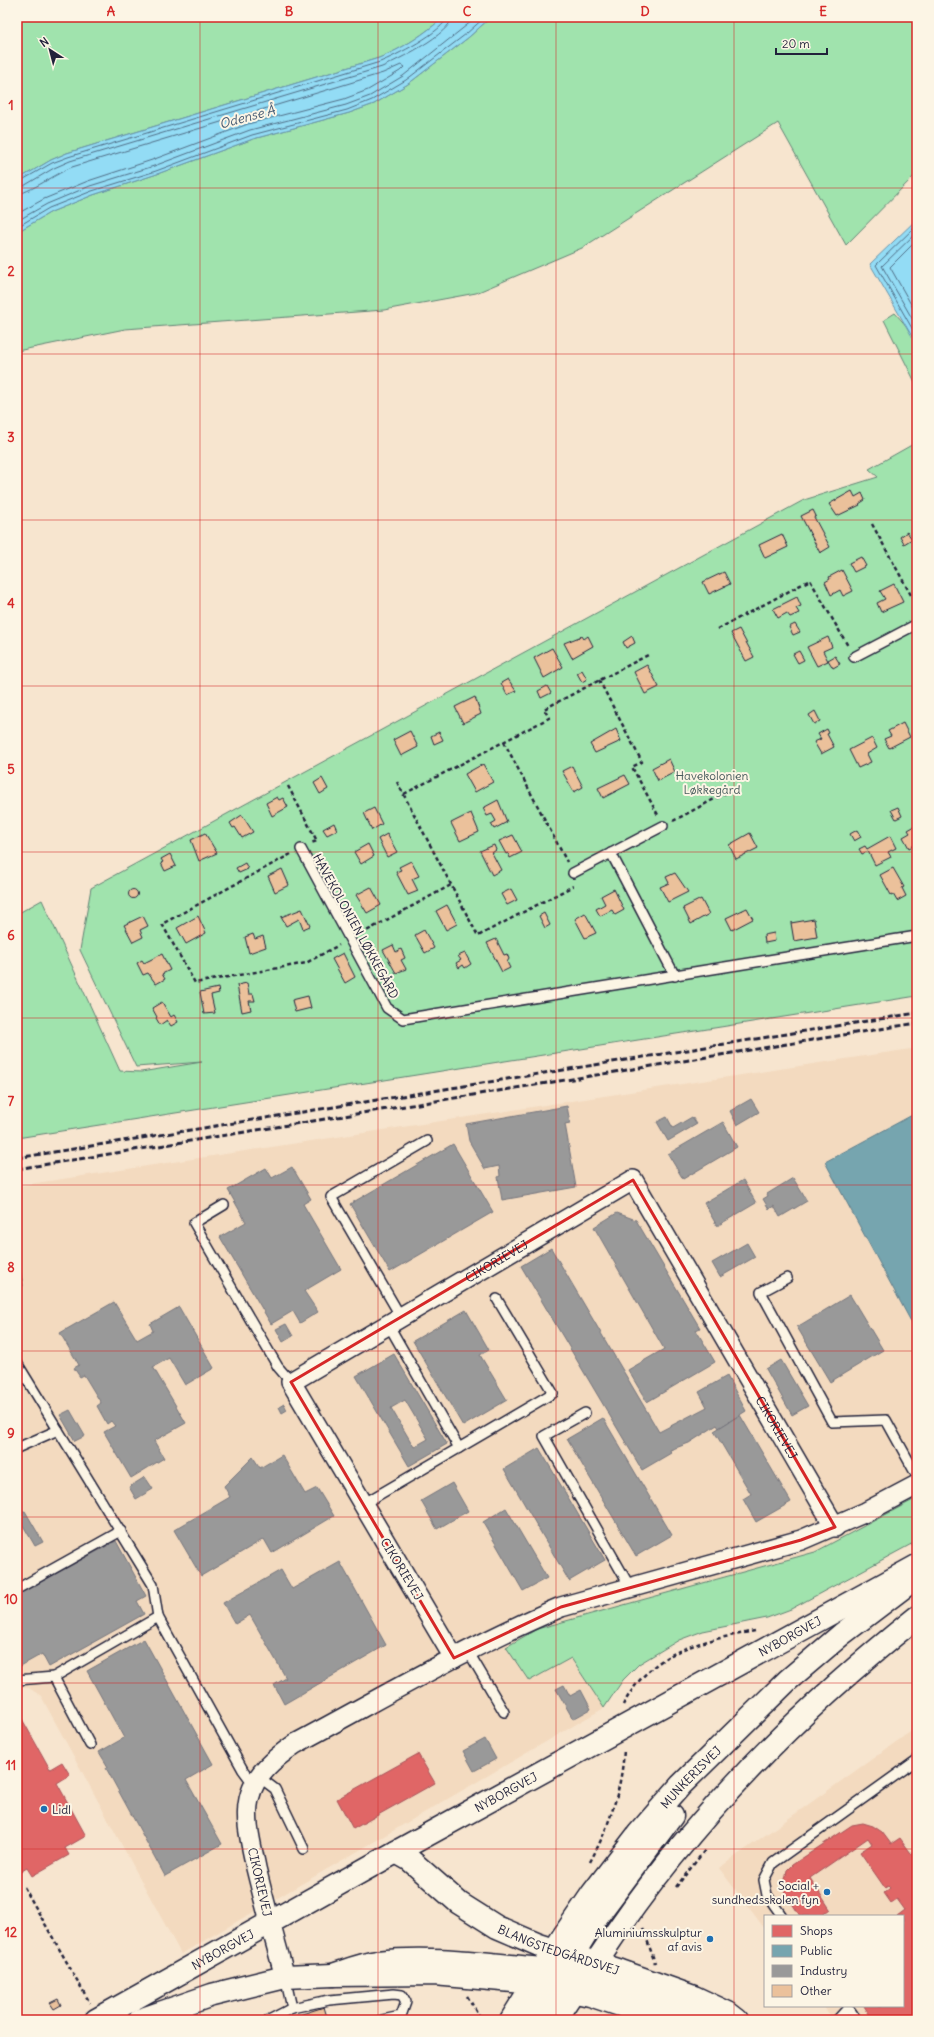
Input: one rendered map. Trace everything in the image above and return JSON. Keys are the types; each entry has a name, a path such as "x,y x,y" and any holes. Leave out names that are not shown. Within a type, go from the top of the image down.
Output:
{"street":[{"name":"CIKORIEVEJ","path":"461,1654 363,1504 291,1382 633,1180 835,1527"},
{"name":"CIKORIEVEJ","path":"284,1977 251,1845 249,1799 264,1769 277,1757 295,1744 461,1654 524,1622 561,1607 801,1540 835,1527 917,1486"},
{"name":"NYBORGVEJ","path":"126,2014 270,1923 396,1852 917,1566"},
{"name":"MUNKERISVEJ","path":"556,2020 561,2009 565,1972 592,1894 640,1833 680,1785 735,1730 818,1655 917,1577"},
{"name":"MUNKERISVEJ","path":"511,2020 565,1972 630,1910 668,1861 763,1755 825,1695 917,1617"},
{"name":"BLANGSTEDGÅRDSVEJ","path":"396,1852 410,1860 440,1888 477,1915 509,1933 604,2000 665,2020"},
{"name":"NYBORGVEJ","path":"98,2019 212,1995 284,1977 334,1974 376,1962 413,1960 468,1961 565,1972"},
{"name":"BLANGSTEDGÅRDSVEJ","path":"565,1972 662,1985 694,1997 728,2013 737,2020"},
{"path":"534,2020 565,1972 612,1986 709,2020"}],"lane":[{"path":"854,657 917,624"},
{"path":"573,873 663,826"},
{"name":"HAVEKOLONIEN LØKKEGÅRD","path":"300,849 386,1008 403,1018 675,976 917,936"},
{"path":"611,853 675,976"},
{"path":"427,1141 331,1197 459,1448"},
{"path":"224,1205 194,1223 278,1366 291,1382"},
{"path":"787,1278 761,1292 832,1422 886,1420 917,1476"},
{"path":"363,1504 553,1393 497,1299"},
{"path":"17,1363 153,1585 158,1617 243,1770 257,1781 275,1789 304,1849"},
{"path":"585,1413 544,1436 630,1588"},
{"path":"17,1448 58,1430"},
{"path":"17,1589 120,1531"},
{"path":"17,1680 54,1677 158,1617"},
{"path":"461,1654 504,1712"},
{"path":"54,1677 90,1745"},
{"path":"781,1915 767,1894 764,1880 773,1862 917,1760"},
{"path":"284,1977 292,2008"},
{"path":"270,2020 292,2008 329,2000 394,1994 402,1995 406,2002 401,2016 382,2020"},
{"path":"837,2020 848,2007 857,2020"}],"path":[{"path":"872,524 917,606"},
{"path":"718,629 810,580 854,657"},
{"path":"404,794 549,718 544,709 650,654"},
{"path":"599,680 642,762 632,767 663,826 734,788"},
{"path":"397,782 478,936 578,884 504,742"},
{"path":"288,786 317,841 162,924 195,983 306,963 451,885"},
{"path":"24,1887 98,2019"},
{"path":"641,1924 662,1985"}],"highlighted area":[{"path":"633,1180 835,1527 801,1540 561,1607 454,1658 291,1382"}],"shaded area":[{"path":"917,1048 917,1498 815,1552 537,1629 506,1646 529,1681 571,1658 604,1708 181,1954 41,1696 29,1688 17,1687 17,1287 23,1286 17,1252 17,1186"},
{"name":"Social + sundhedsskolen fyn","path":"917,1727 917,2020 834,2020 824,2007 904,2007 904,1915 764,1915 764,1928 719,1868"}],"green space":[{"path":"17,17 444,17 413,40 397,50 379,58 67,153 51,160 17,180"},
{"path":"491,17 917,17 917,173 846,245 778,123 582,248 476,293 384,310 125,329 17,351 17,232 51,212 93,195 157,174 253,139 349,113 374,104 408,84 469,37"},
{"path":"895,313 917,338 917,386 884,320"},
{"name":"Havekolonien Løkkegård","path":"917,442 917,996 17,1138 17,914 42,900 120,1071 141,1072 202,1062 136,1067 80,950 91,888 804,500 878,477 869,469"},
{"path":"17,1252 23,1286 17,1287"},
{"path":"917,1498 917,1541 791,1609 767,1618 703,1631 679,1640 639,1664 623,1680 604,1708 571,1658 529,1681 506,1647 537,1629 815,1552"}],"water":[{"name":"Odense Å","path":"444,17 491,17 469,37 408,84 374,104 349,113 253,139 157,174 93,195 51,212 17,232 17,180 51,160 67,153 379,58 397,50 413,40"},
{"path":"917,219 917,345 870,264"}],"building: Shops":[{"name":"Lidl","path":"17,1710 50,1769 62,1762 70,1775 57,1783 86,1836 65,1848 69,1855 32,1876 27,1868 17,1874"},
{"path":"418,1754 435,1783 353,1829 337,1799"},
{"path":"863,1823 873,1826 882,1832 891,1844 900,1838 913,1856 917,1854 917,2020 873,2020 865,2007 904,2007 904,1915 898,1915 905,1910 897,1899 891,1903 884,1893 890,1888 888,1886 885,1888 860,1852 872,1844 868,1838 810,1878 830,1909 822,1915 799,1915 783,1889 787,1870 792,1865 852,1825"}],"building: Public":[{"path":"916,1113 917,1325 914,1327 825,1162"}],"building: Industry":[{"path":"751,1099 759,1112 737,1125 730,1111"},
{"path":"567,1106 570,1123 565,1124 576,1187 502,1200 498,1177 500,1176 499,1166 485,1169 469,1141 466,1124"},
{"path":"667,1117 673,1128 692,1117 697,1124 668,1141 657,1122"},
{"path":"723,1122 737,1147 683,1179 668,1154"},
{"path":"453,1144 493,1212 390,1272 350,1204"},
{"path":"292,1167 311,1199 303,1204 341,1269 304,1291 318,1312 300,1323 293,1311 271,1324 220,1237 246,1222 228,1190 266,1168 272,1178"},
{"path":"793,1178 807,1201 780,1217 774,1206 769,1209 763,1199 768,1196 767,1194"},
{"path":"743,1180 756,1203 717,1226 704,1203"},
{"path":"617,1213 636,1220 700,1328 696,1330 715,1362 647,1402 628,1370 664,1349 594,1227"},
{"path":"747,1243 755,1257 720,1277 712,1263"},
{"path":"551,1248 659,1432 707,1407 699,1392 727,1376 746,1411 719,1428 717,1425 689,1443 670,1450 671,1453 642,1470 521,1266"},
{"path":"850,1295 883,1350 830,1382 797,1327"},
{"path":"114,1302 137,1340 153,1331 150,1324 179,1307 214,1368 185,1385 169,1358 153,1367 186,1423 154,1441 164,1458 131,1478 104,1432 115,1426 111,1421 107,1424 97,1406 101,1403 84,1375 80,1377 74,1368 79,1365 60,1333"},
{"path":"466,1310 489,1350 480,1355 507,1400 463,1426 413,1341"},
{"path":"286,1324 293,1336 283,1342 276,1329"},
{"path":"394,1354 447,1444 409,1466 356,1376","holes":["405,1400 428,1439 414,1447 391,1408"]},
{"path":"781,1360 808,1406 792,1415 766,1369"},
{"path":"284,1404 287,1410 282,1413 279,1407"},
{"path":"70,1410 85,1436 75,1441 60,1415"},
{"path":"740,1415 791,1502 756,1522 743,1499 751,1494 714,1431"},
{"path":"603,1418 672,1535 636,1556 567,1439"},
{"path":"539,1448 605,1560 569,1581 504,1469"},
{"path":"282,1455 305,1494 317,1488 334,1516 272,1553 264,1539 201,1576 174,1530 230,1497 224,1486 253,1457 260,1468"},
{"path":"145,1477 153,1489 136,1499 129,1487"},
{"path":"452,1483 468,1511 437,1529 421,1501"},
{"path":"506,1508 547,1578 523,1591 483,1522"},
{"path":"25,1511 43,1542 35,1546 17,1515"},
{"path":"116,1541 146,1596 137,1601 144,1614 49,1667 42,1654 17,1668 17,1595"},
{"path":"340,1562 386,1645 284,1704 274,1685 286,1678 250,1615 235,1624 223,1603 281,1570 292,1589"},
{"path":"144,1639 213,1764 186,1780 222,1844 165,1876 106,1768 108,1767 99,1752 124,1738 87,1671"},
{"path":"564,1685 570,1696 581,1690 591,1709 573,1719 556,1689"},
{"path":"485,1739 496,1759 474,1771 463,1751"}],"building: Other":[{"path":"852,491 855,497 862,493 865,500 859,504 860,505 837,516 829,504"},
{"path":"813,510 816,516 814,517 830,547 820,553 801,516"},
{"path":"907,532 912,539 904,544 900,537"},
{"path":"782,534 788,547 765,558 759,545"},
{"path":"861,557 866,566 854,572 849,563"},
{"path":"842,570 853,591 843,596 840,590 831,595 825,582 830,579 829,577"},
{"path":"724,572 730,584 709,594 703,582"},
{"path":"894,584 903,602 881,612 877,603 885,599 880,591"},
{"path":"797,597 801,606 796,608 799,613 790,617 787,613 778,618 773,609"},
{"path":"795,624 800,632 793,635 789,627"},
{"path":"739,629 754,657 746,661 731,633"},
{"path":"582,636 584,639 588,636 593,646 572,658 564,643"},
{"path":"632,636 635,643 626,648 623,642"},
{"path":"828,637 832,647 823,651 828,661 817,666 807,647"},
{"path":"552,648 563,667 544,678 534,658"},
{"path":"799,651 804,660 798,663 793,654"},
{"path":"835,656 840,664 833,668 828,660"},
{"path":"647,665 659,687 645,694 634,672"},
{"path":"582,670 587,679 582,682 577,673"},
{"path":"508,679 516,691 507,695 501,683"},
{"path":"547,686 551,693 541,698 538,691"},
{"path":"475,697 481,714 463,723 455,707"},
{"path":"815,711 820,721 814,724 809,715"},
{"path":"903,723 910,737 889,748 884,739 891,736 888,731"},
{"path":"616,729 621,741 595,753 590,744"},
{"path":"827,729 829,733 827,734 834,747 821,754 814,742 821,739 818,734"},
{"path":"410,731 418,747 401,756 393,740"},
{"path":"439,732 443,740 434,744 431,736"},
{"path":"872,738 877,748 867,754 871,762 858,768 849,750"},
{"path":"669,759 675,772 658,781 652,768"},
{"path":"483,764 493,782 475,792 465,774"},
{"path":"572,766 583,787 574,792 562,771"},
{"path":"625,775 630,784 603,798 598,788"},
{"path":"322,778 328,789 320,794 314,783"},
{"path":"277,797 279,800 283,798 288,807 272,816 266,803"},
{"path":"498,800 507,822 494,829 491,824 496,821 492,814 487,816 483,808"},
{"path":"898,807 902,816 896,819 891,810"},
{"path":"374,808 382,824 372,830 364,813"},
{"path":"471,813 479,832 460,841 451,823"},
{"path":"242,815 253,832 242,838 235,827 233,828 230,823"},
{"path":"334,823 337,830 327,835 323,829"},
{"path":"915,826 917,830 917,844 909,848 903,837 910,833 908,830"},
{"path":"857,830 861,837 854,841 850,834"},
{"path":"205,833 217,853 199,861 191,840"},
{"path":"750,833 758,848 736,859 729,845"},
{"path":"387,834 397,852 387,857 378,839"},
{"path":"513,835 522,852 510,858 499,841"},
{"path":"890,836 896,848 888,852 891,857 875,865 868,851 862,854 859,849 865,846 867,849"},
{"path":"368,844 374,856 361,864 354,852"},
{"path":"494,845 496,850 492,853 501,870 492,875 480,851"},
{"path":"170,854 176,866 165,871 161,863 163,862 161,859"},
{"path":"411,861 419,876 412,879 418,891 408,895 396,872 401,870 399,867"},
{"path":"245,863 248,869 239,873 236,868"},
{"path":"893,868 904,887 902,888 906,896 897,901 893,894 891,895 880,875"},
{"path":"282,869 289,885 275,892 268,876"},
{"path":"675,873 688,892 668,902 660,887 669,883 666,877"},
{"path":"371,887 381,905 367,913 356,895"},
{"path":"133,889 138,894 133,899 128,894"},
{"path":"511,889 517,900 507,905 501,894"},
{"path":"614,889 624,910 615,915 612,910 600,916 596,909 605,904 601,896"},
{"path":"701,899 709,914 691,924 683,908"},
{"path":"447,905 457,924 446,930 436,911"},
{"path":"747,908 753,919 732,930 726,918"},
{"path":"302,909 310,926 303,929 299,919 286,926 281,917"},
{"path":"544,913 550,925 545,928 539,916"},
{"path":"585,913 596,933 585,938 575,919"},
{"path":"143,916 148,926 140,930 143,937 133,942 124,925"},
{"path":"198,916 206,933 186,944 177,928"},
{"path":"814,919 817,937 794,941 791,923"},
{"path":"424,930 434,948 425,953 415,935"},
{"path":"774,933 775,941 765,943 764,935"},
{"path":"253,934 255,939 263,936 266,947 249,953 245,937"},
{"path":"496,939 504,955 507,954 509,959 507,962 510,968 502,972 487,943"},
{"path":"393,945 396,952 401,949 405,958 401,960 406,969 396,973 383,950"},
{"path":"343,953 355,977 345,983 332,959"},
{"path":"465,953 471,964 465,968 463,965 459,968 456,963 461,960 458,956"},
{"path":"162,954 170,970 162,974 165,979 156,984 148,973 143,975 137,963 142,960 144,963"},
{"path":"247,983 249,994 253,994 255,1001 249,1001 251,1010 242,1012 237,985"},
{"path":"218,988 219,993 211,995 215,1013 204,1014 200,992"},
{"path":"308,996 311,1008 295,1012 292,1000"},
{"path":"162,1002 171,1017 174,1015 178,1022 171,1026 167,1020 160,1025 152,1008"},
{"path":"58,1999 61,2005 54,2009 50,2003"},
{"path":"324,2007 328,2020 298,2020 296,2016"}],"railway":[{"path":"17,1158 917,1013"},
{"path":"17,1169 917,1023"}],"place":[{"name":"Lidl","path":"44,1809"},
{"name":"Social + sundhedsskolen fyn","path":"827,1892"},
{"name":"Aluminiumsskulptur af avis","path":"710,1939"}]}
